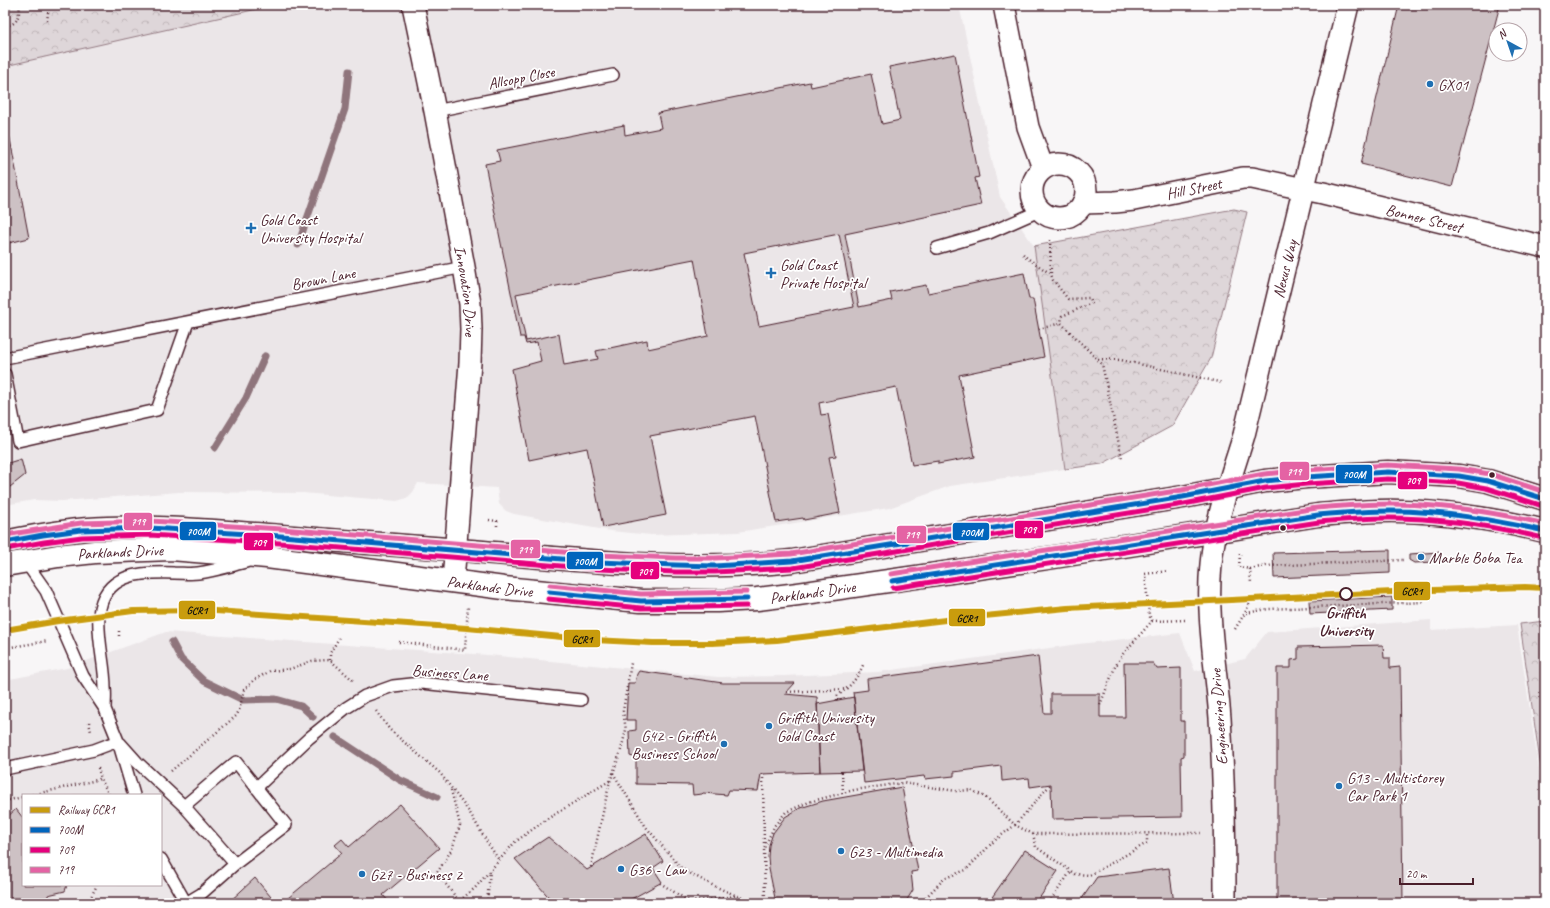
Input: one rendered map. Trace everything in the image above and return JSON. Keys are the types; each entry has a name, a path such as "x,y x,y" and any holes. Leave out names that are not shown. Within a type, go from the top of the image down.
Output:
{"street":[{"name":"Innovation Drive","path":"413,5 435,111 470,304 471,343 453,581"},
{"path":"1004,5 1028,127 1043,168"},
{"name":"Nexus Way","path":"1216,532 1226,489 1244,435 1348,5"},
{"path":"1062,163 1071,166 1079,172 1086,186 1083,203 1077,211 1069,216 1056,218 1047,216 1039,211 1034,204 1031,195 1035,177 1043,168 1052,164 1062,163"},
{"name":"Hill Street","path":"1083,203 1134,200 1243,178 1252,178 1303,188"},
{"name":"Bonner Street","path":"1303,188 1545,247"},
{"name":"Parklands Drive","path":"5,542 67,531 106,528 193,529 455,549 584,562 706,567 753,565 792,561 943,537 1265,481 1306,477 1388,472 1459,476 1508,487 1545,499"},
{"name":"Parklands Drive","path":"15,563 87,553 171,549 267,557 504,588 641,601 717,601 757,599 863,585 1216,532 1318,515 1400,511 1485,519 1545,531"},
{"name":"Engineering Drive","path":"1216,532 1211,564 1210,617 1220,719 1225,832 1225,903"}],"lane":[{"name":"Allsopp Close","path":"435,111 613,75"},
{"path":"937,248 989,233 1039,211"},
{"name":"Brown Lane","path":"5,358 188,322 244,309 464,267"},
{"path":"5,374 18,441 157,410 188,322"},
{"path":"105,709 105,688 99,631 99,615 103,599 107,591 113,585 123,578 132,575 153,572 197,573 267,557"},
{"path":"15,563 46,591 83,676 105,709 118,741 134,794"},
{"name":"Business Lane","path":"256,788 309,738 346,708 365,696 393,686 422,683 581,700"},
{"path":"5,769 94,750 118,741"},
{"path":"118,741 137,762 184,806 235,864"},
{"path":"162,861 186,903 200,894 235,864 286,825 236,762 184,806"}],"path":[{"path":"5,25 10,26 16,23 20,14 20,5"},
{"path":"47,21 49,5"},
{"path":"1050,240 1051,274 1053,280 1068,299 1090,298 1092,303 1062,316 1061,323"},
{"path":"1023,254 1051,274"},
{"path":"1039,329 1061,323"},
{"path":"1061,323 1102,364 1122,459"},
{"path":"1097,358 1120,360 1223,383"},
{"path":"489,520 497,521 497,534"},
{"path":"1240,554 1239,567 1250,568 1403,560"},
{"path":"1250,568 1251,584"},
{"path":"1152,621 1149,615 1145,574 1168,572"},
{"path":"1252,598 1245,614 1268,609 1425,602"},
{"path":"399,642 465,650 468,601"},
{"path":"1152,621 1186,620"},
{"path":"1100,704 1115,667 1123,654 1144,632 1152,621"},
{"path":"119,628 119,643"},
{"path":"330,660 330,653 339,638"},
{"path":"5,648 53,640"},
{"path":"166,775 236,716 244,690 254,680 270,671 290,669 312,661 330,660 358,684"},
{"path":"591,867 613,772 622,750 626,730 623,711 631,663"},
{"path":"837,700 837,696 847,689 858,677 864,663"},
{"path":"787,692 847,689"},
{"path":"372,706 390,730 440,773 470,813 499,860"},
{"path":"98,764 101,779 108,794"},
{"path":"613,772 646,827 682,869 714,886 754,903"},
{"path":"842,772 843,793"},
{"path":"763,774 765,903"},
{"path":"36,794 101,779"},
{"path":"451,788 460,825 452,849 437,873 458,902 475,888 515,842 548,819 611,780"},
{"path":"764,848 775,825 786,812 809,802 854,790 902,783 956,790 971,790 985,797 1015,825 1033,834 1207,832"},
{"path":"920,903 945,878 966,870 994,841 1015,825 1051,784"},
{"path":"5,801 22,797"},
{"path":"1033,834 1036,847 1075,874 1090,875 1147,843 1147,833"},
{"path":"487,903 490,870"},
{"path":"1049,903 1071,871"},
{"path":"660,883 689,902 736,896"},
{"path":"88,903 96,886"}],"shaded area":[{"path":"5,5 959,5 1000,197 1034,246 1065,469 950,486 889,508 738,532 651,535 611,531 514,514 506,511 499,504 497,488 418,483 413,492 407,498 397,501 303,493 179,492 62,501 34,500 5,505"},
{"name":"Griffith University Gold Coast","path":"1431,620 1431,630 1517,625 1545,809 1545,903 5,903 5,680 67,668 166,632 488,655 718,677 878,672 1078,644 1180,633 1195,671 1245,659 1267,632"}],"green space":[{"path":"5,5 275,5 5,66"},
{"path":"1234,209 1247,212 1211,358 1172,426 1102,464 1065,469 1034,246"},
{"path":"1545,621 1545,796 1520,624"}],"building":[{"name":"GX01","path":"1399,5 1500,5 1496,22 1488,22 1488,50 1452,187 1361,164"},
{"path":"955,54 979,177 975,178 981,205 845,234 859,307 892,300 890,292 926,285 928,293 1024,273 1029,299 1033,299 1044,357 959,375 975,457 938,464 938,461 912,465 896,387 819,403 821,415 828,414 836,456 829,457 840,513 804,520 803,518 776,522 755,416 650,436 666,515 603,527 587,448 529,460 512,369 541,361 537,342 526,344 524,337 520,337 485,164 500,161 497,150 624,125 625,135 661,128 658,113 810,82 811,87 871,74 882,124 900,120 889,67","holes":["839,234 854,307 759,326 744,253","694,259 708,336 648,349 647,340 596,351 598,359 564,365 559,334 526,341 516,294"]},
{"path":"5,113 29,238 5,244"},
{"path":"5,418 8,419 5,447"},
{"path":"21,459 25,475 10,487 5,488 5,464"},
{"path":"1390,550 1390,573 1274,578 1273,553"},
{"path":"1439,552 1439,558 1435,562 1414,563 1409,560 1409,554"},
{"path":"1392,597 1392,610 1310,614 1309,601"},
{"name":"G13 - Multistorey Car Park 1","path":"1383,645 1384,658 1390,658 1390,668 1400,667 1403,903 1277,903 1277,668 1291,668 1291,660 1298,659 1298,647"},
{"path":"1038,656 1044,713 1051,713 1051,694 1100,694 1100,717 1125,717 1124,663 1153,663 1157,669 1181,668 1181,721 1184,721 1184,756 1181,757 1182,817 1052,819 1051,784 1030,787 1029,778 1002,781 1001,766 954,772 954,776 925,779 924,776 864,783 853,692 868,690 867,679"},
{"name":"G42 - Griffith Business School","path":"639,671 723,683 795,683 785,694 817,697 820,772 761,774 758,791 729,790 727,795 703,793 693,795 692,785 636,784 636,758 630,756 629,731 636,730 636,720 626,720 628,683 635,683"},
{"path":"854,697 862,771 820,772 817,704"},
{"name":"G23 - Multimedia","path":"902,787 918,871 911,872 913,890 905,903 776,903 769,869 769,845 773,833 785,817 800,808 823,801"},
{"name":"G27 - Business 2","path":"400,804 439,848 383,895 390,903 282,903 342,853 335,845 342,839 349,847"},
{"path":"16,809 22,817 22,886 67,886 65,891 48,895 47,903 5,903 5,819"},
{"name":"G36 - Law","path":"646,834 663,861 653,868 662,882 624,903 554,903 515,859 548,837 587,870"},
{"path":"1025,850 1058,871 1036,903 988,903"},
{"path":"1169,868 1174,903 1079,903 1097,877"},
{"path":"255,878 276,903 228,903"}],"waterway":[{"path":"298,245 345,109 349,71"},
{"path":"215,448 246,398 265,356"},
{"path":"172,642 181,659 204,681 243,700 276,699 301,706 313,717"},
{"path":"335,737 400,780 437,797"}],"rail line":[{"name":"GCR1","path":"5,630 133,611 200,610 467,628 594,640 653,643 712,643 777,640 954,619 1067,608 1433,590 1525,587 1545,588"}],"transit line":[{"name":"719","path":"5,535 81,523 151,521 282,529 599,555 715,558 791,554 1182,490 1264,474 1305,470 1388,465 1459,469 1490,474 1545,492"},
{"name":"700M","path":"5,542 81,530 150,528 281,536 599,562 715,566 792,561 1183,497 1265,481 1306,477 1388,472 1459,476 1488,481 1545,499"},
{"name":"709","path":"6,549 82,537 150,535 280,543 598,569 715,572 793,568 1184,504 1266,488 1307,484 1388,479 1458,483 1486,488 1543,506"},
{"name":"719","path":"891,574 1317,508 1381,504 1429,505 1488,512 1545,524"},
{"name":"700M","path":"892,581 1318,515 1382,511 1410,511 1449,514 1507,523 1545,531"},
{"name":"709","path":"893,588 1319,522 1380,518 1428,519 1486,526 1543,538"},
{"name":"719","path":"550,585 641,594 747,592"},
{"name":"700M","path":"549,592 641,601 747,599"},
{"name":"709","path":"548,599 641,608 747,606"}],"place":[{"name":"GX01","path":"1430,84"},
{"name":"Gold Coast University Hospital","path":"251,228"},
{"name":"Gold Coast Private Hospital","path":"771,273"},
{"name":"Marble Boba Tea","path":"1421,557"},
{"name":"Griffith University","path":"1346,594"},
{"name":"Griffith University Gold Coast","path":"769,726"},
{"name":"G42 - Griffith Business School","path":"724,744"},
{"name":"G13 - Multistorey Car Park 1","path":"1339,786"},
{"name":"G23 - Multimedia","path":"841,851"},
{"name":"G36 - Law","path":"621,869"},
{"name":"G27 - Business 2","path":"362,874"}]}
